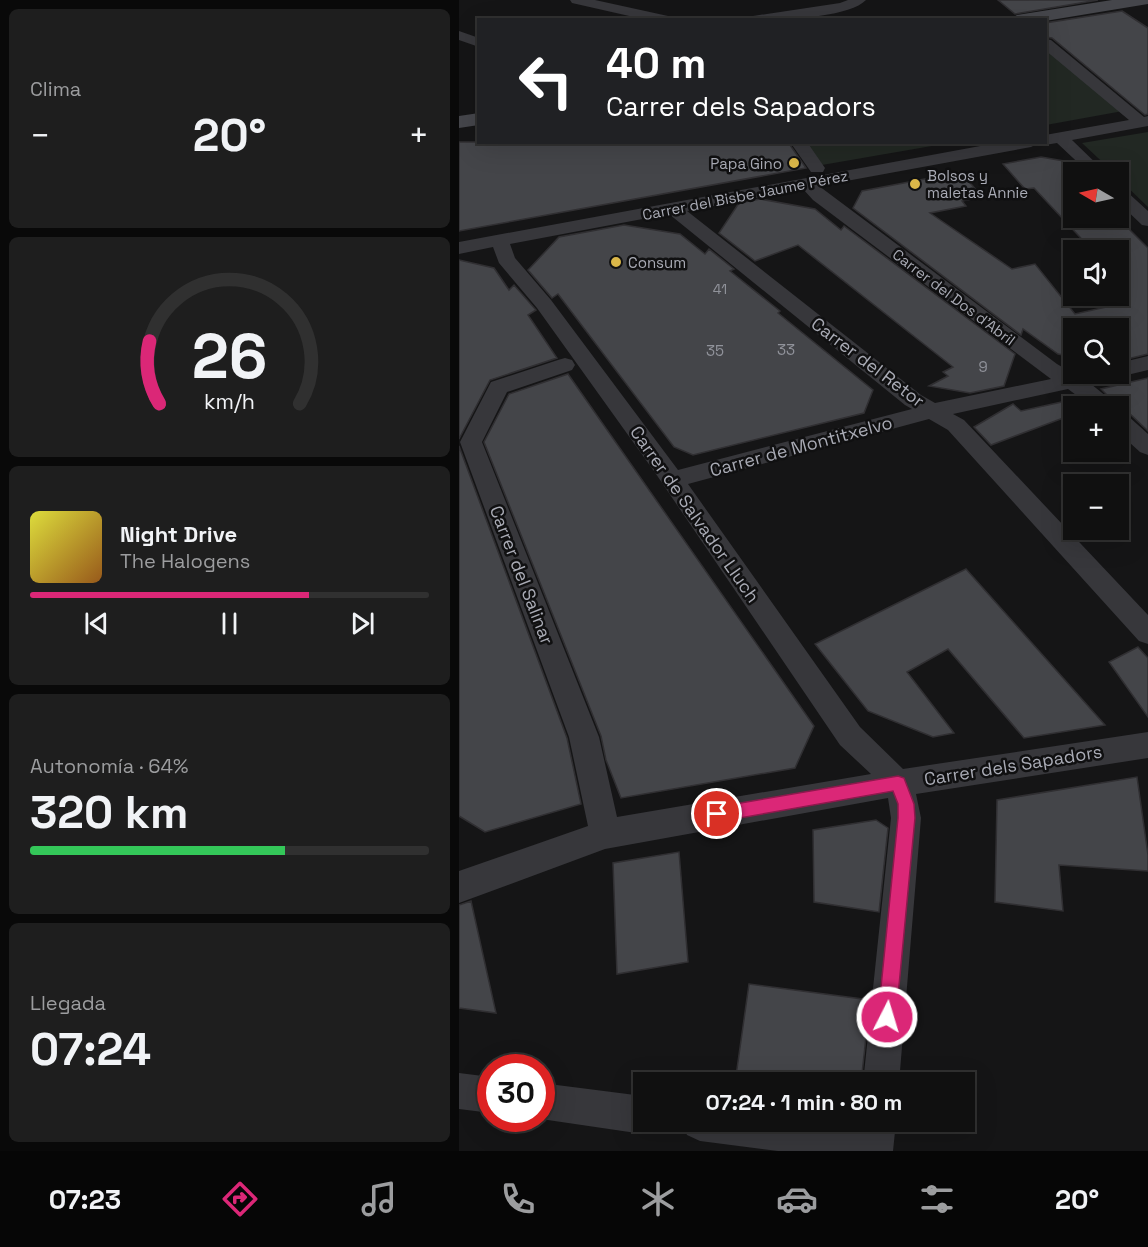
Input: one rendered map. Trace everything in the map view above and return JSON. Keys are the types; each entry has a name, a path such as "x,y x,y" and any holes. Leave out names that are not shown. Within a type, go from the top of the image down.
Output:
{"main road":[{"path":"1030,18 1146,0"},
{"path":"1047,30 1148,14"},
{"path":"459,105 477,102"},
{"path":"459,122 477,119"}],"street":[{"path":"576,0 659,18"},
{"path":"765,18 836,8 859,0"},
{"path":"769,5 777,8 783,15"},
{"path":"836,8 847,18"},
{"path":"459,35 477,42"},
{"path":"1047,44 1145,121"},
{"path":"1053,139 1145,121"},
{"path":"1053,139 1084,162"},
{"name":"Carrer del Dos d'Abril","path":"799,144 813,176 829,203 1063,377"},
{"name":"Carrer del Bisbe Jaume Pérez","path":"459,248 673,209 813,176 1018,144"},
{"path":"1129,203 1148,221"},
{"name":"Carrer del Retor","path":"673,209 913,400 956,425 1148,633"},
{"name":"Carrer de Salvador Lluch","path":"500,240 506,259 544,304 673,480 850,736 890,772 898,783"},
{"path":"1129,368 1148,363"},
{"name":"Carrer del Salinar","path":"565,365 499,387 471,442 584,737 605,834"},
{"name":"Carrer de Montitxelvo","path":"673,480 933,411 1063,384"},
{"name":"Carrer del Dos d'Abril","path":"1075,384 1093,396"},
{"path":"1129,429 1148,447"},
{"name":"Carrer dels Sapadors","path":"459,887 605,834 898,783 1148,745"},
{"path":"882,1072 906,818 906,804 898,783"},
{"path":"459,1091 477,1093"},
{"path":"555,1103 633,1114"},
{"path":"803,1132 875,1139"}],"shaded area":[{"path":"1047,49 1123,111 1047,125"},
{"path":"1148,132 1148,207 1129,189 1129,162 1102,162 1082,143"},
{"path":"806,144 943,144 822,165"}],"building":[{"path":"998,0 1098,0 1015,14"},
{"path":"1122,11 1148,28 1148,114 1145,115 1052,38 1047,37 1047,23"},
{"path":"459,142 477,142 477,144 789,144 806,168 459,231"},
{"path":"1041,157 1064,161 1063,219 1034,188 1025,189 1003,164"},
{"path":"961,172 982,197 962,201 966,206 930,213 1012,269 1035,264 1063,299 1063,306 1069,306 1075,314 1111,306 1129,306 1129,240 1083,240 1071,228 1128,228 1148,248 1148,354 1129,359 1129,318 1063,318 1063,355 1058,354 1023,329 1021,335 853,208 862,191"},
{"path":"760,199 815,209 841,230 844,226 1015,354 1004,386 970,393 929,386 948,376 943,372 953,367 798,245 755,261 719,233 739,203"},
{"path":"624,225 680,234 705,254 709,249 734,269 730,271 780,311 778,313 873,390 864,413 693,455 674,447 558,294 552,298 528,270 559,237"},
{"path":"459,260 494,268 509,290 514,285 536,310 528,315 557,358 490,380 459,439"},
{"path":"568,374 814,726 795,768 621,798 606,760 601,736 484,442 509,394"},
{"path":"1148,378 1148,431 1129,413 1129,396 1108,396 1101,389"},
{"path":"1063,402 1063,418 991,445 974,427 1013,404 1021,411"},
{"path":"459,446 567,738 581,804 485,832 459,816"},
{"path":"966,569 1105,725 1024,738 948,649 907,672 954,733 933,737 868,711 815,644"},
{"path":"1138,647 1148,658 1148,717 1109,662"},
{"path":"1137,777 1148,855 1148,871 1059,865 1063,911 995,902 997,800"},
{"path":"876,820 888,828 879,912 814,902 813,830"},
{"path":"679,852 688,962 617,974 613,863"},
{"path":"471,901 496,1013 459,1008 459,905"},
{"path":"749,984 870,1000 862,1072 737,1072"}],"place":[{"name":"Papa Gino","path":"794,163"},
{"name":"Bolsos y maletas Annie","path":"915,184"},
{"name":"Consum","path":"616,262"}],"route":[{"path":"717,814 898,783 906,804 906,818 887,1017"}]}
